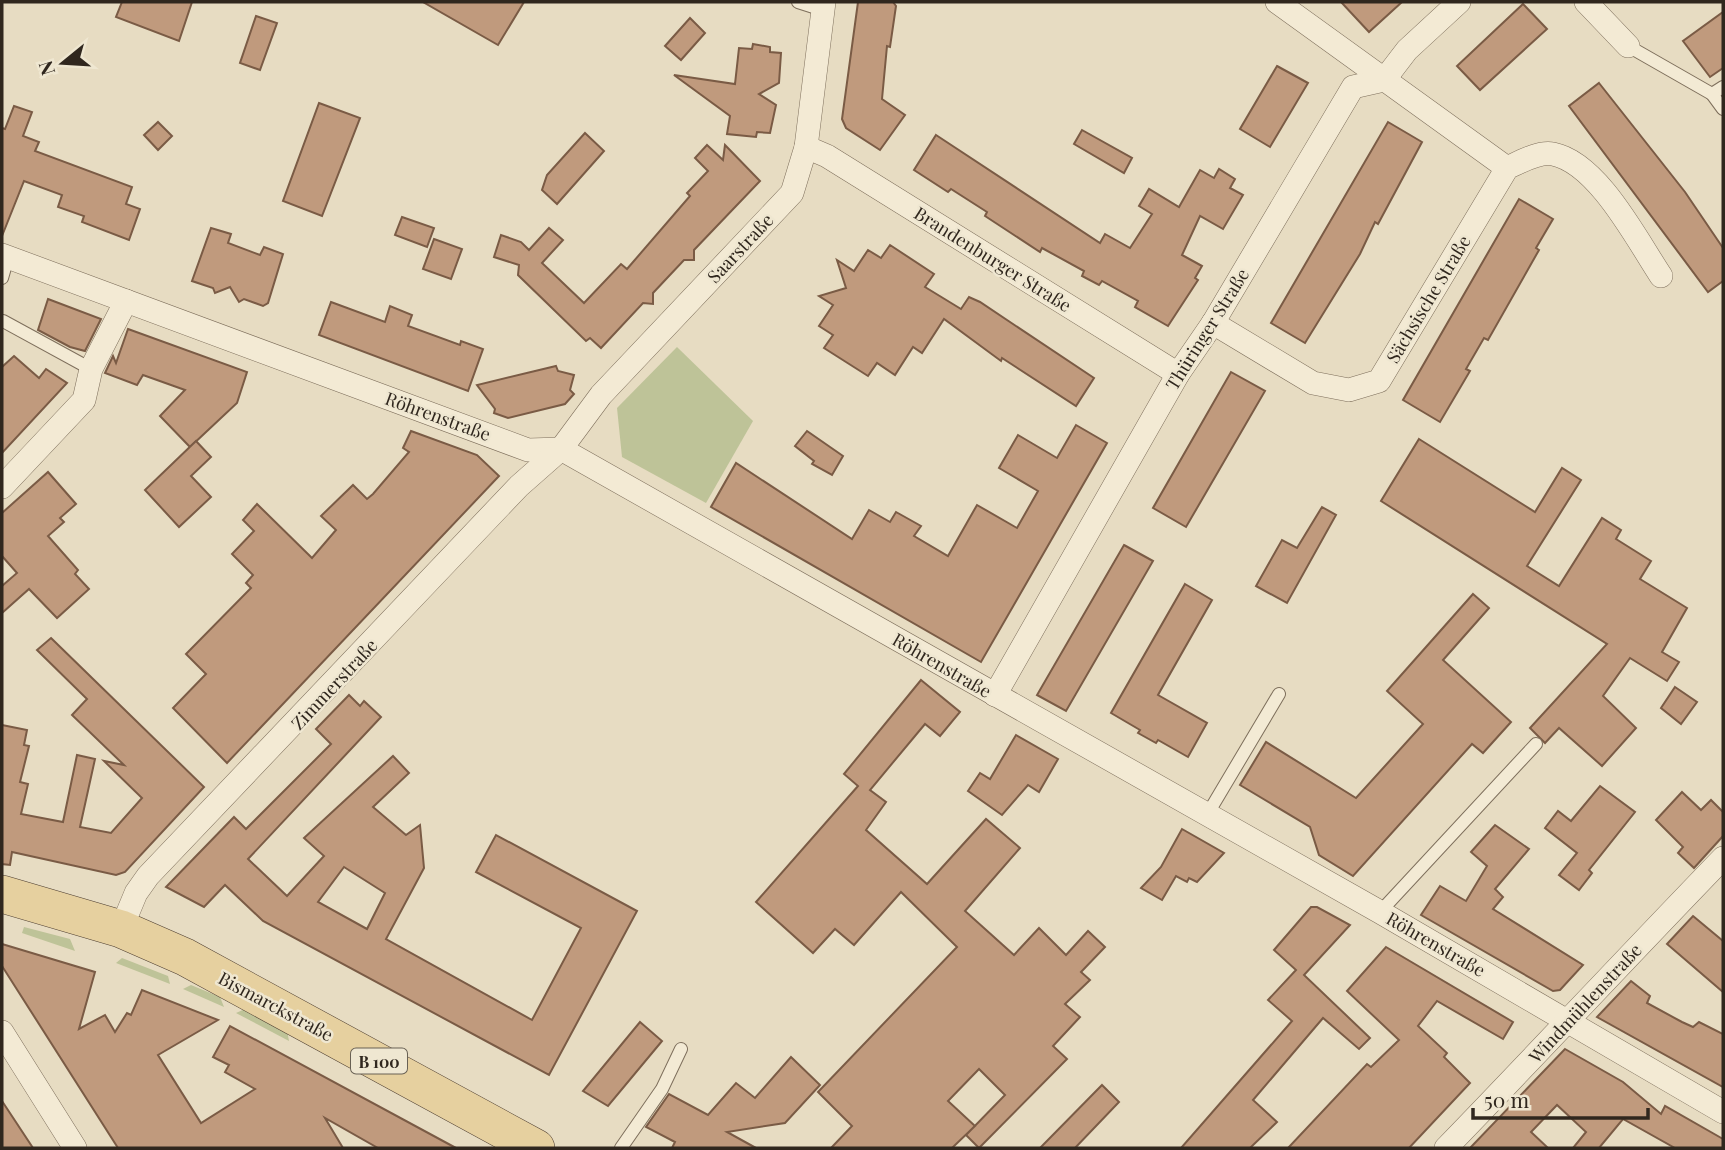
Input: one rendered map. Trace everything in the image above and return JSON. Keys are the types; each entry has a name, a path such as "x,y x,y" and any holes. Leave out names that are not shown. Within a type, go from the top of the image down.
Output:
{"main road":[{"name":"Bismarckstraße","path":"2,894 121,929 185,957 536,1148"}],"street":[{"path":"1277,2 1507,168 1551,153 1577,162 1614,204 1661,276"},
{"path":"1384,80 1408,50 1459,2"},
{"path":"1586,2 1628,46"},
{"name":"Saarstraße","path":"561,449 601,395 792,193 806,147 823,6"},
{"name":"Thüringer Straße","path":"995,695 1178,374 1213,323 1353,88 1384,80"},
{"name":"Brandenburger Straße","path":"806,147 827,156 1178,374"},
{"name":"Sächsische Straße","path":"1213,323 1313,383 1349,390 1379,381 1507,168"},
{"name":"Röhrenstraße","path":"4,264 125,301 528,450 561,449 1380,912 1723,1112"},
{"path":"2,487 84,400 91,369 125,301"},
{"name":"Zimmerstraße","path":"121,929 136,893 148,876 519,486 561,449"},
{"name":"Windmühlenstraße","path":"1447,1148 1723,858"},
{"path":"2,1035 75,1148"}],"lane":[{"path":"798,2 823,6"},
{"path":"1628,46 1718,90 1723,109"},
{"path":"2,320 91,369"},
{"path":"1207,815 1279,694"},
{"path":"1380,912 1536,744"},
{"path":"621,1148 662,1088 681,1048"}],"green space":[{"path":"677,347 753,421 706,503 622,457 617,408"},
{"path":"24,927 70,939 75,951 22,933"},
{"path":"122,958 168,976 170,984 116,963"},
{"path":"191,985 220,997 224,1007 183,989"},
{"path":"245,1009 287,1030 289,1041 236,1013"}],"building":[{"path":"122,2 192,2 179,41 116,17"},
{"path":"423,2 524,2 498,45"},
{"path":"858,2 893,2 896,6 890,47 887,46 882,99 905,115 880,150 846,128 842,119"},
{"path":"1341,2 1402,2 1369,32"},
{"path":"1523,4 1547,29 1480,90 1457,66"},
{"path":"1723,12 1723,68 1710,77 1683,41"},
{"path":"256,16 277,23 260,70 240,63"},
{"path":"690,18 705,33 681,60 665,46"},
{"path":"753,44 770,47 770,52 781,53 779,83 759,94 776,105 770,133 757,132 756,137 727,134 730,116 674,75 735,84 739,48 752,49"},
{"path":"1277,66 1308,83 1270,147 1240,129"},
{"path":"1599,83 1685,192 1723,248 1723,281 1708,292 1569,106"},
{"path":"319,103 360,118 322,216 283,201"},
{"path":"14,106 32,112 23,136 39,142 35,151 132,187 126,204 140,209 129,240 82,222 84,216 58,207 62,195 24,181 2,236 2,128 5,129"},
{"path":"158,122 172,136 158,150 144,135"},
{"path":"1388,122 1422,142 1378,224 1375,222 1360,254 1305,343 1271,323"},
{"path":"1082,130 1132,158 1124,173 1074,144"},
{"path":"585,133 604,151 557,204 542,190 547,175"},
{"path":"936,135 1100,243 1105,234 1130,248 1152,214 1139,206 1149,189 1179,207 1200,170 1214,178 1219,169 1235,179 1230,188 1243,195 1223,229 1200,216 1182,255 1202,266 1195,278 1198,280 1168,326 1135,307 1138,301 1102,281 1099,285 1082,276 1084,271 1042,248 1040,252 985,216 987,212 951,189 948,192 914,170"},
{"path":"707,145 723,160 725,145 760,181 694,250 694,260 684,260 653,293 653,304 643,303 601,348 590,338 586,341 518,275 519,265 494,257 501,235 521,242 529,250 549,228 563,240 542,263 584,303 621,264 627,269 690,196 687,193 708,171 695,158"},
{"path":"1519,199 1553,219 1536,248 1539,250 1488,340 1484,338 1466,369 1470,371 1440,422 1403,400"},
{"path":"402,217 434,228 427,247 395,235"},
{"path":"211,228 231,234 228,243 260,255 264,247 283,254 268,303 263,306 244,299 239,302 230,287 215,293 213,288 192,281"},
{"path":"434,239 462,249 451,279 423,269"},
{"path":"890,245 934,274 925,287 961,309 969,297 980,302 1094,378 1076,406 1002,358 1001,361 944,319 922,353 913,347 895,375 877,363 868,376 824,348 833,335 819,326 833,305 819,296 846,288 837,260 854,271 868,250 881,258"},
{"path":"48,299 101,319 85,351 70,347 38,330"},
{"path":"331,302 385,322 390,306 412,315 408,326 460,345 461,341 483,349 468,391 319,335"},
{"path":"128,329 247,372 237,403 190,447 160,416 185,390 143,375 137,385 105,373 113,356 116,363"},
{"path":"14,356 39,378 46,369 67,383 2,453 2,367"},
{"path":"556,366 558,371 574,375 570,390 574,394 565,404 508,418 494,413 495,409 477,385"},
{"path":"1231,372 1265,391 1186,527 1153,508"},
{"path":"1076,425 1107,443 981,662 711,507 736,463 852,539 869,510 890,522 896,512 921,526 914,536 948,556 977,505 1017,528 1038,491 999,468 1018,435 1057,458"},
{"path":"411,431 477,455 499,476 227,763 173,708 206,674 186,654 251,588 246,583 253,575 232,554 254,531 243,520 257,504 312,558 336,530 321,516 353,485 367,499 373,494 409,452 403,448"},
{"path":"807,431 843,456 832,475 812,464 814,461 795,446"},
{"path":"1419,439 1535,512 1562,468 1581,480 1527,566 1559,586 1602,518 1621,530 1616,539 1651,561 1640,579 1687,608 1662,652 1679,662 1667,681 1630,658 1603,696 1636,728 1602,766 1559,728 1545,743 1530,728 1607,644 1381,501"},
{"path":"196,441 211,457 191,476 211,497 179,527 145,490"},
{"path":"48,472 76,504 60,518 64,522 48,536 78,570 75,574 89,589 57,618 29,589 2,613 2,586 17,573 2,556 2,513"},
{"path":"1322,507 1336,515 1287,603 1256,586 1282,540 1297,548"},
{"path":"1124,545 1153,561 1066,711 1037,695"},
{"path":"1185,584 1212,600 1158,695 1207,723 1188,757 1158,740 1156,743 1138,733 1140,730 1111,713"},
{"path":"1473,594 1489,608 1443,660 1511,722 1483,753 1472,744 1353,876 1319,855 1310,827 1240,785 1266,742 1356,798 1423,724 1387,691"},
{"path":"51,638 204,787 125,872 116,875 12,852 10,865 2,864 2,725 27,730 24,745 29,746 20,782 28,784 21,814 63,822 77,755 95,759 80,827 111,833 142,798 104,761 124,765 72,715 87,699 37,650"},
{"path":"921,680 960,712 940,736 925,724 870,790 886,802 866,830 927,884 986,819 1020,848 965,911 1014,955 1039,928 1066,955 1088,931 1105,947 1081,972 1090,980 1065,1004 1080,1017 1053,1046 1067,1059 979,1148 966,1135 972,1129 952,1148 831,1148 852,1126 818,1092 957,947 901,892 854,945 835,929 813,953 756,902 858,786 844,774","holes":["979,1069 1005,1095 975,1126 948,1101"]},
{"path":"1675,687 1697,702 1681,724 1661,708"},
{"path":"349,695 360,706 364,701 381,717 248,859 287,896 324,856 304,838 393,756 409,773 373,807 406,835 420,825 424,868 386,939 532,1020 581,928 476,872 496,835 637,911 549,1075 263,921 225,885 204,907 166,887 234,817 246,829 331,744 316,729","holes":["344,867 385,893 367,929 318,902"]},
{"path":"1016,735 1058,759 1039,792 1028,785 1002,815 968,791 980,773 990,779"},
{"path":"1600,786 1635,812 1589,870 1592,873 1579,890 1559,875 1577,853 1545,828 1558,811 1571,821"},
{"path":"1682,792 1701,810 1711,800 1723,812 1723,836 1694,868 1678,853 1683,847 1656,820"},
{"path":"1495,825 1529,849 1495,889 1503,897 1493,909 1583,965 1560,990 1553,991 1421,915 1440,886 1466,901 1487,866 1471,852"},
{"path":"1182,829 1224,853 1197,882 1189,878 1187,882 1176,876 1162,900 1141,888 1161,867"},
{"path":"1311,907 1317,907 1350,925 1304,975 1370,1038 1359,1049 1323,1018 1253,1100 1277,1122 1250,1148 1181,1148 1292,1021 1268,1000 1296,970 1274,950"},
{"path":"1693,916 1723,941 1723,992 1667,944"},
{"path":"2,944 95,972 79,1029 105,1015 115,1032 127,1013 131,1015 142,990 218,1020 158,1055 201,1123 255,1089 225,1072 229,1065 213,1057 230,1026 456,1148 378,1148 325,1118 343,1148 118,1148 2,966"},
{"path":"1386,947 1513,1022 1503,1039 1437,1001 1418,1026 1447,1053 1444,1057 1470,1083 1409,1148 1288,1148 1367,1064 1371,1067 1399,1040 1347,991"},
{"path":"1631,981 1650,996 1647,1003 1693,1027 1699,1022 1723,1034 1723,1087 1597,1017"},
{"path":"640,1022 662,1041 608,1106 583,1091"},
{"path":"1565,1049 1623,1082 1661,1114 1665,1106 1723,1139 1723,1148 1675,1148 1623,1119 1599,1148 1573,1148 1586,1132 1557,1105 1531,1132 1548,1148 1470,1148"},
{"path":"791,1057 820,1085 785,1123 727,1132 756,1148 672,1148 675,1142 646,1127 669,1094 708,1115 736,1083 755,1098"},
{"path":"1102,1085 1119,1102 1075,1148 1040,1148"},
{"path":"2,1101 33,1148 2,1148"}]}
